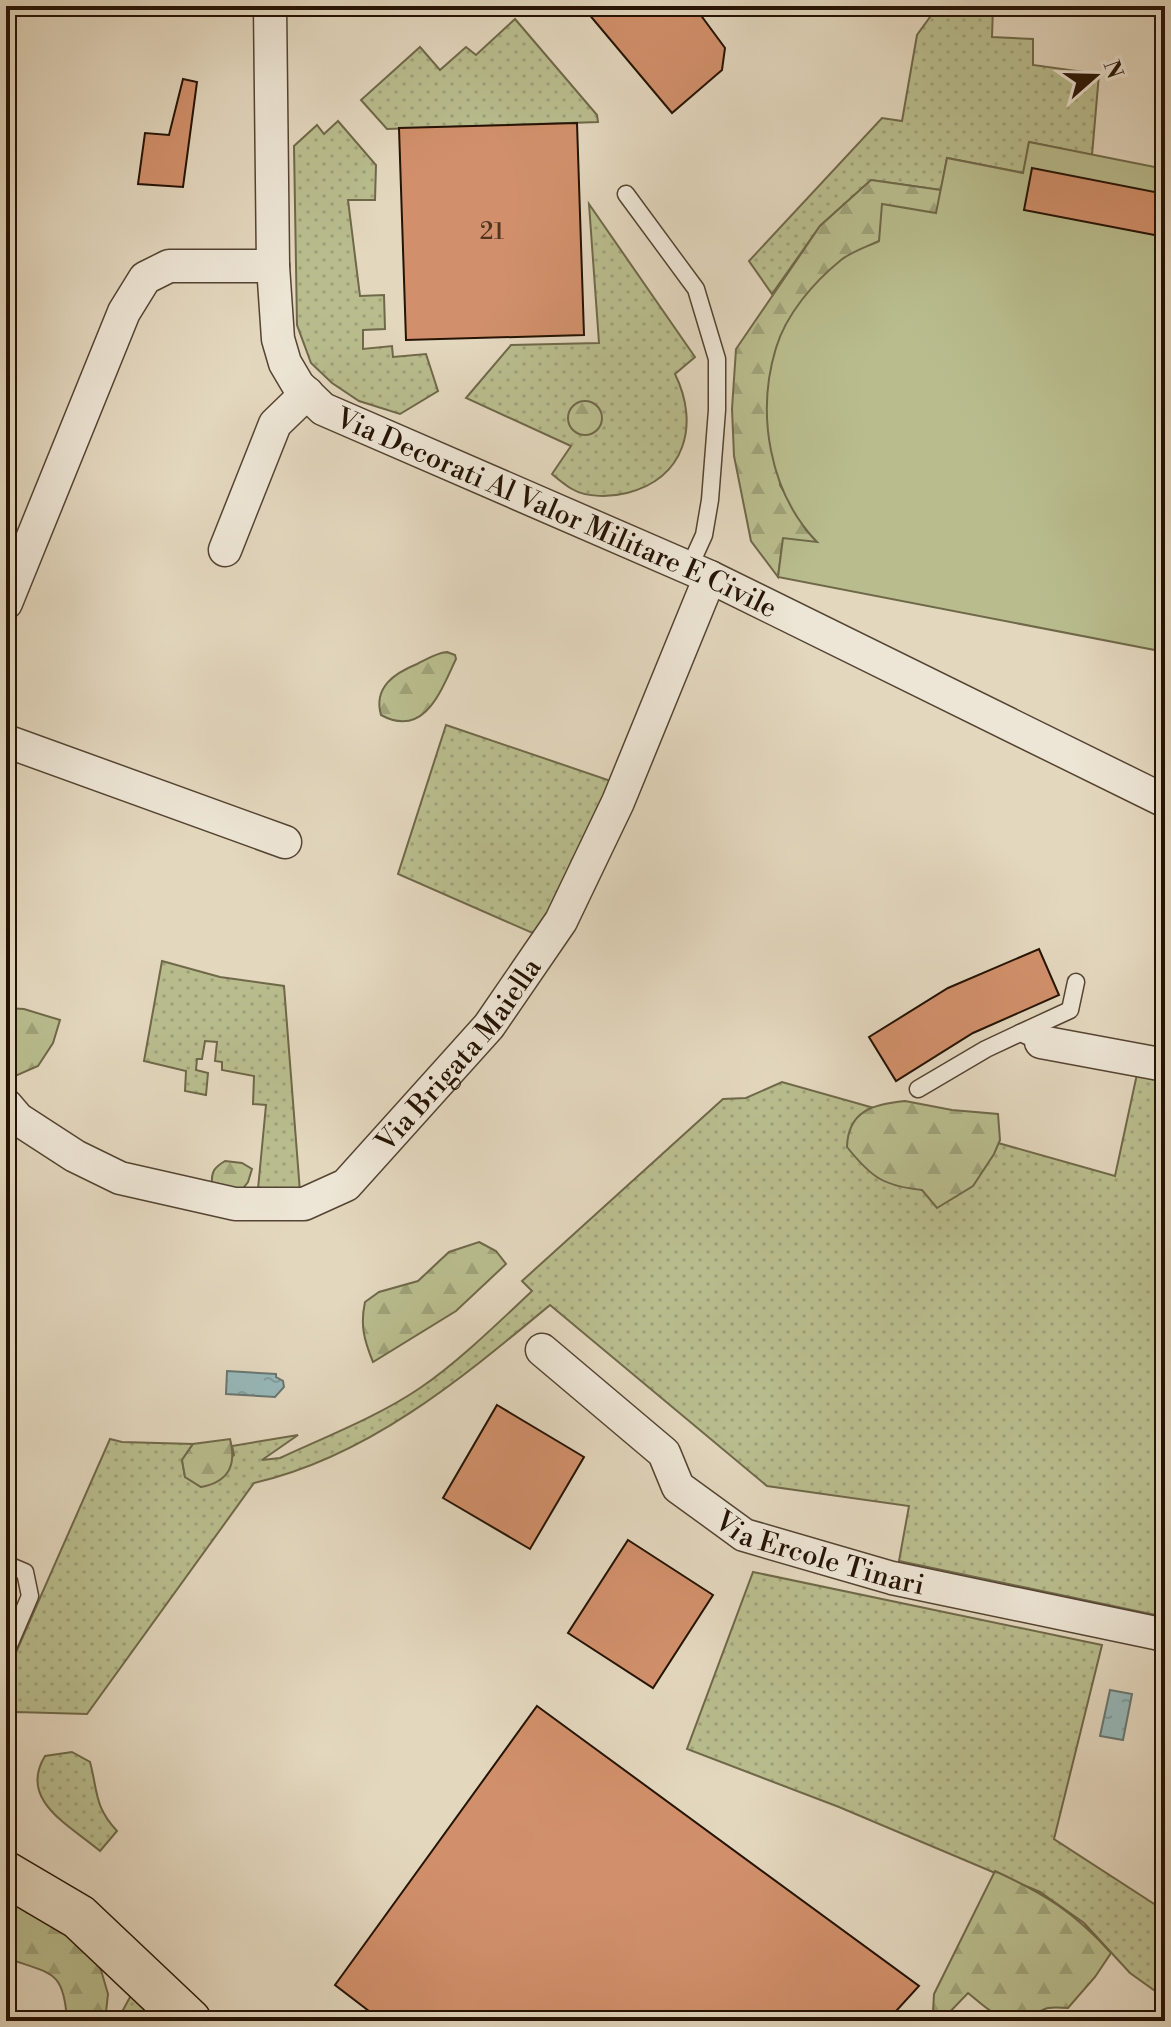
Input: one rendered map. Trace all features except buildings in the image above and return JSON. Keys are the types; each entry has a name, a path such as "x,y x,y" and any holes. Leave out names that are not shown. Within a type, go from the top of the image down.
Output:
{"main road":[{"path":"6,1874 79,1917 189,2020"}],"street":[{"name":"Via Decorati Al Valor Militare E Civile","path":"270,6 273,266 278,339 285,363 298,385 323,409 699,573 1165,801"},
{"path":"6,603 124,312 145,278 169,266 273,266"},
{"path":"225,550 275,424 307,393"},
{"name":"Via Brigata Maiella","path":"6,1105 18,1119 75,1156 120,1178 235,1204 304,1204 346,1185 489,1026 561,921 618,802 699,573"},
{"path":"6,741 285,842"},
{"path":"1030,1038 1165,1065"},
{"name":"Via Ercole Tinari","path":"542,1350 664,1453 678,1487 744,1535 892,1578 1165,1635"}],"lane":[{"path":"626,194 696,289 717,359 717,410 710,500 699,573"},
{"path":"918,1089 986,1049 1030,1038 1070,1010 1076,982"},
{"path":"6,1564 25,1572 30,1596 6,1652"}],"green space":[{"path":"938,6 993,6 992,37 1033,39 1033,65 1099,74 1092,155 1029,142 1024,173 947,158 941,190 871,180 820,226 772,294 749,261 882,118 902,121 917,35"},
{"path":"515,19 597,115 598,122 387,129 361,100 420,47 440,70 466,47 476,55"},
{"path":"338,121 376,165 375,200 348,200 360,296 384,295 385,329 363,330 363,349 392,346 393,357 426,354 438,391 400,414 359,401 332,383 311,363 297,325 294,146 317,125 324,134"},
{"path":"1029,142 1165,169 1165,652 778,577 783,538 817,542 788,500 771,451 767,399 770,373 787,323 811,289 841,260 879,241 882,204 936,213 947,158 1023,173"},
{"path":"871,180 941,190 937,213 844,258 803,299 777,346 780,485 806,530 818,543 783,539 778,577 751,541 734,456 732,409 736,349 820,226"},
{"path":"589,204 695,357 675,374 686,412 686,430 674,462 647,486 607,496 578,492 552,474 571,446 466,398 511,345 599,343"},
{"path":"585,401 597,406 602,418 597,430 585,435 573,430 568,418 573,406"},
{"path":"447,652 455,655 456,659 429,708 409,721 396,721 381,715 380,696 388,682 409,668"},
{"path":"446,725 611,781 544,938 398,874"},
{"path":"162,961 220,977 284,986 300,1192 258,1189 266,1105 253,1104 254,1076 222,1070 222,1062 215,1061 217,1042 205,1041 202,1059 197,1059 196,1070 208,1073 206,1095 185,1091 186,1071 144,1061"},
{"path":"6,1008 24,1009 60,1020 53,1043 38,1066 6,1080"},
{"path":"1137,1074 1165,1080 1165,1617 899,1561 909,1506 767,1486 550,1305 447,1387 374,1435 296,1471 254,1483 87,1714 16,1712 6,1719 6,1675 110,1439 193,1444 182,1460 185,1477 201,1487 234,1455 232,1446 298,1435 262,1460 280,1458 387,1408 434,1378 492,1329 532,1291 522,1281 723,1099 746,1098 782,1082 1115,1176"},
{"path":"905,1101 952,1110 998,1114 1000,1140 994,1154 973,1186 937,1208 922,1190 887,1183 871,1173 847,1147 848,1135 857,1117 873,1107"},
{"path":"225,1161 242,1163 252,1169 248,1182 240,1192 212,1184 214,1170"},
{"path":"479,1242 496,1251 506,1264 456,1311 373,1362 364,1332 365,1302 379,1292 418,1281 449,1252"},
{"path":"230,1439 231,1465 224,1477 201,1487 185,1477 182,1460 193,1444"},
{"path":"753,1572 1102,1645 1054,1839 1165,1911 1165,1998 1130,1973 1084,1923 1040,1892 839,1807 687,1749"},
{"path":"72,1752 90,1762 100,1806 117,1831 100,1851 51,1810 42,1799 38,1786 38,1772 45,1756"},
{"path":"995,1871 1058,1905 1111,1953 1068,2008 1049,2008 1025,2019 1009,2020 994,2014 968,1993 944,2018 933,2012 934,1994"},
{"path":"6,1893 96,1953 108,1994 105,2021 67,2021 63,1991 58,1982 44,1971 6,1958"},
{"path":"136,1986 174,2021 117,2021"}],"water":[{"path":"227,1371 276,1374 284,1387 275,1397 226,1394"},
{"path":"1110,1690 1132,1694 1123,1740 1100,1736"}]}
